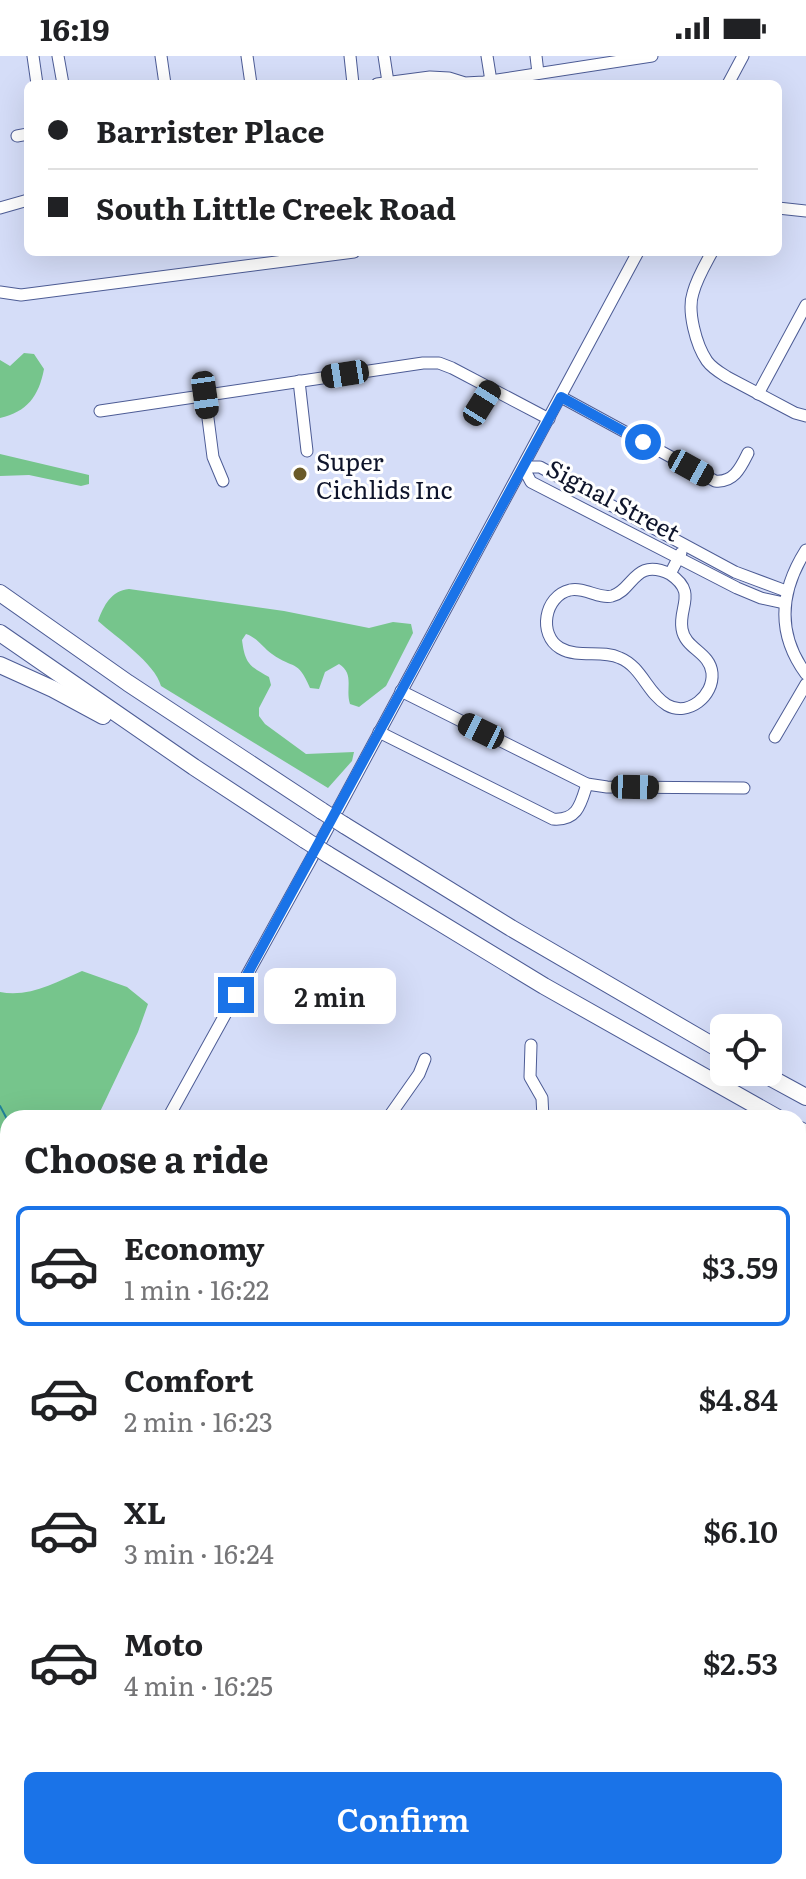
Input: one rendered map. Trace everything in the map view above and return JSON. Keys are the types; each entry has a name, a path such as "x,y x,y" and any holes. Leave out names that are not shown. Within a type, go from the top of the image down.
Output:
{"highway":[{"path":"0,593 140,691 344,825 487,914 710,1044"},
{"path":"0,633 327,854 544,986 764,1110"},
{"path":"0,665 71,698 194,767"},
{"path":"782,1084 806,1097"}],"street":[{"path":"33,56 36,80"},
{"path":"58,56 62,80"},
{"path":"161,56 164,80"},
{"path":"247,56 250,80"},
{"path":"350,56 353,80"},
{"path":"382,80 384,56"},
{"path":"487,56 491,80"},
{"path":"536,56 538,73"},
{"path":"497,80 591,60 652,56"},
{"path":"730,80 743,56"},
{"path":"406,80 430,77 455,80"},
{"path":"0,208 24,201"},
{"path":"782,208 806,211"},
{"path":"0,292 21,295 323,256"},
{"path":"172,1110 636,256"},
{"path":"710,256 690,304 702,351 711,366 758,394 806,416"},
{"path":"758,394 806,305"},
{"path":"100,411 439,363 549,419"},
{"path":"299,381 307,451"},
{"path":"473,417 491,389"},
{"path":"205,395 213,457 223,481"},
{"path":"561,397 721,483 739,471 748,453"},
{"name":"Signal Street","path":"523,467 540,467 785,597 748,593 531,482 523,467"},
{"path":"670,574 685,545"},
{"path":"806,550 794,570 785,597 790,642 806,674"},
{"path":"660,570 670,574 685,593 683,635 706,658 712,670 709,690 691,707 678,709 665,704 640,672 622,658 566,651 549,637 547,615 554,601 565,592 583,590 614,595 640,573 660,570"},
{"path":"775,737 806,684"},
{"path":"401,691 587,784 607,787 744,788"},
{"path":"379,732 553,819 573,814 587,784"},
{"path":"531,1045 530,1077 542,1098 543,1110"},
{"path":"394,1110 419,1074 425,1059"}],"green space":[{"path":"24,353 34,354 44,369 39,387 18,412 0,418 0,360 10,366"},
{"path":"0,454 89,475 89,484 81,486 29,475 0,476"},
{"path":"129,589 284,611 369,628 393,622 411,624 413,633 386,686 359,707 350,704 347,672 339,664 325,672 319,689 310,688 298,668 279,659 246,634 242,640 249,663 269,677 271,685 259,708 259,716 265,724 306,754 354,752 352,761 328,788 161,686 151,668 98,621 109,600"},
{"path":"82,971 127,987 148,1004 101,1110 0,1110 0,992 21,993"}],"waterway":[{"path":"0,1106 2,1110"}],"place":[{"name":"Super Cichlids Inc","path":"300,474"}],"route":[{"path":"236,995 561,397 643,442"}]}
